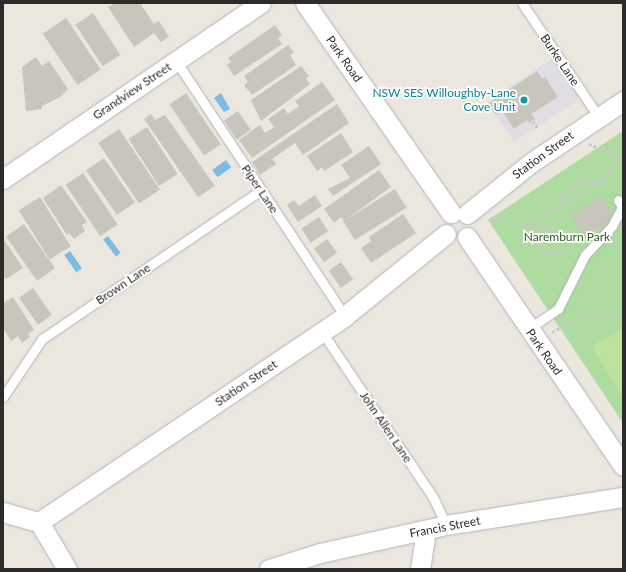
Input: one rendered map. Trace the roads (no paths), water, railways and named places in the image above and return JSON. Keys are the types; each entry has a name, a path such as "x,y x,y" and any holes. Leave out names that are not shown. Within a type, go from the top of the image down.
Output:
{"street":[{"name":"Grandview Street","path":"3,179 261,3"},
{"name":"Park Road","path":"305,3 464,212"},
{"name":"Station Street","path":"464,212 532,162 598,116 623,101"},
{"path":"464,212 472,224 467,237 455,240 446,234 444,221 464,212"},
{"name":"Station Street","path":"38,522 345,316 446,234"},
{"name":"Park Road","path":"467,237 623,466"},
{"name":"Francis Street","path":"270,569 320,553 446,525 623,497"},
{"path":"3,512 38,522 67,569"},
{"path":"420,569 426,530"}],"lane":[{"name":"Burke Lane","path":"522,3 598,116"},
{"name":"Piper Lane","path":"176,61 345,316"},
{"name":"Brown Lane","path":"3,396 42,339 261,190"},
{"path":"533,335 558,309 585,255 612,226 622,207 618,200"},
{"name":"John Allen Lane","path":"322,332 433,497 446,525"}],"water":[{"path":"221,93 230,109 224,112 214,98"},
{"path":"226,160 231,167 218,177 212,170"},
{"path":"108,236 121,253 116,256 103,240"},
{"path":"70,251 82,268 76,272 64,255"}],"place":[{"name":"NSW SES Willoughby-Lane Cove Unit","path":"524,100"}],"park label":[{"name":"Naremburn Park","path":"567,237"}]}
